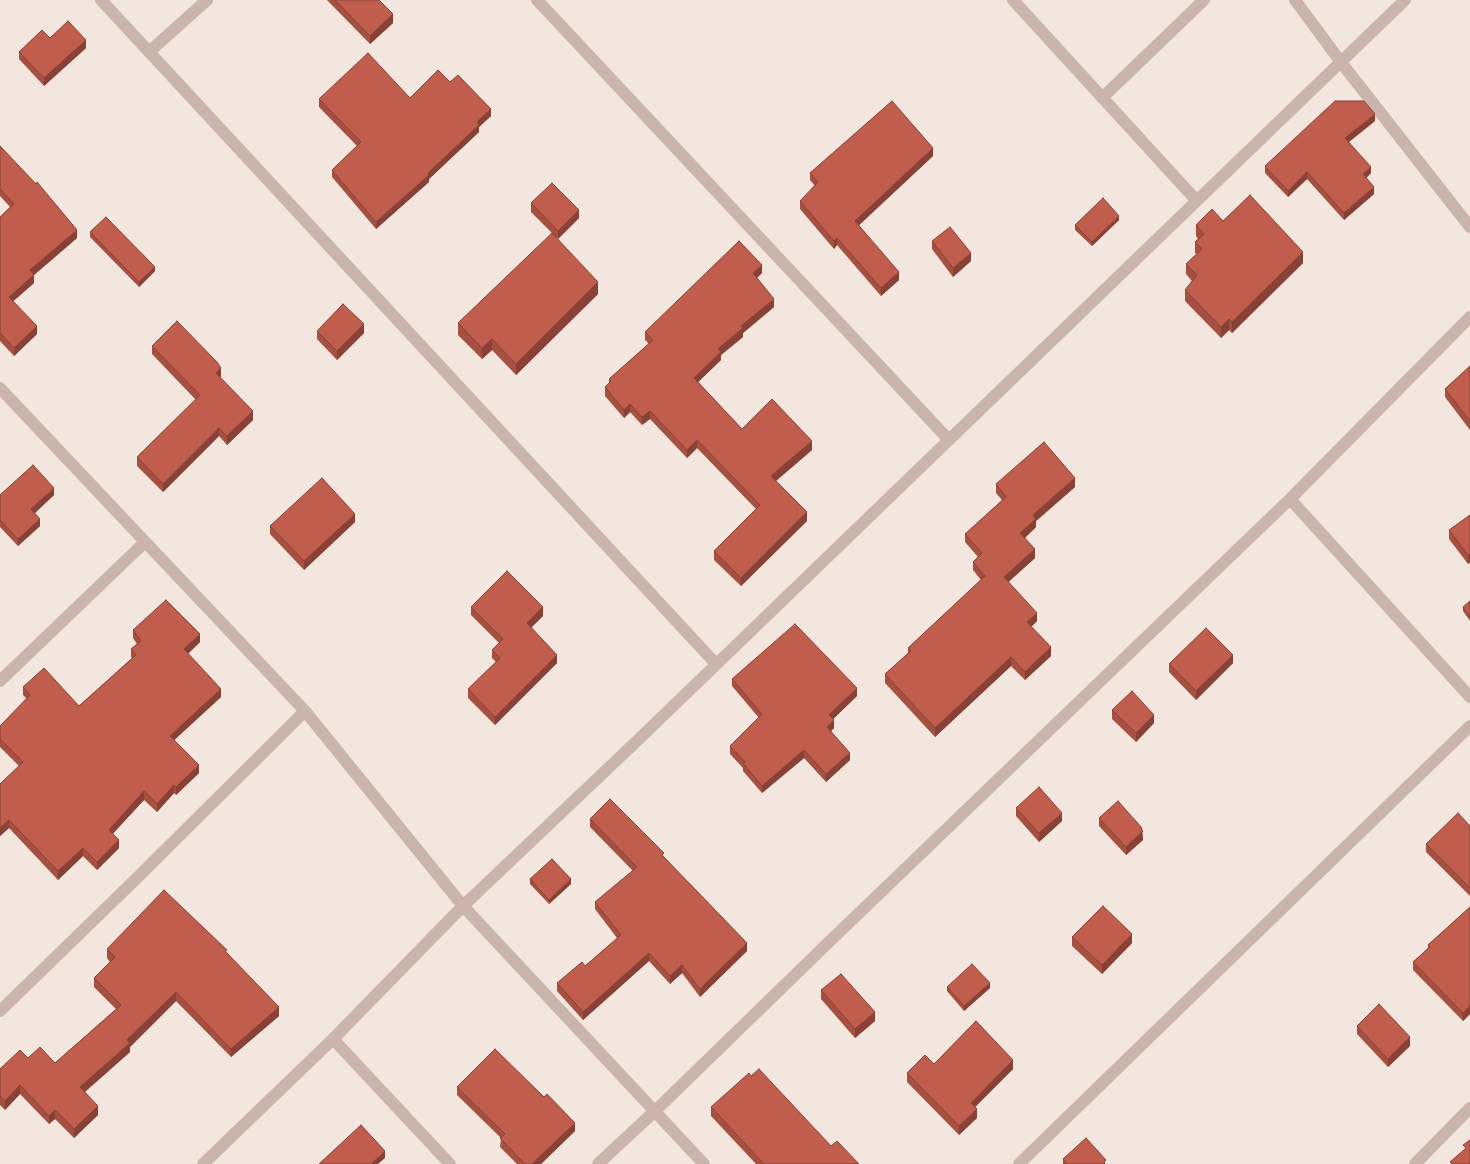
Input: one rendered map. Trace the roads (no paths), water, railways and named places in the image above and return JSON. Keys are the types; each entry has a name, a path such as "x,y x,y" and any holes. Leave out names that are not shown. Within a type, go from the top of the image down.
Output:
{"street":[{"path":"101,0 716,664"},
{"path":"149,52 207,0"},
{"path":"537,0 949,440"},
{"path":"1013,0 1196,200"},
{"path":"1102,98 1204,0"},
{"path":"1295,0 1340,61 1470,226"},
{"path":"203,1164 333,1040 463,906 633,745 1405,0"},
{"path":"598,1164 1290,500 1470,317"},
{"path":"0,388 305,711 463,906 704,1164"},
{"path":"1290,500 1470,697"},
{"path":"0,681 145,542"},
{"path":"0,1011 305,711"},
{"path":"1019,1164 1470,726"},
{"path":"333,1040 450,1164"},
{"path":"1415,1164 1470,1108"}]}
